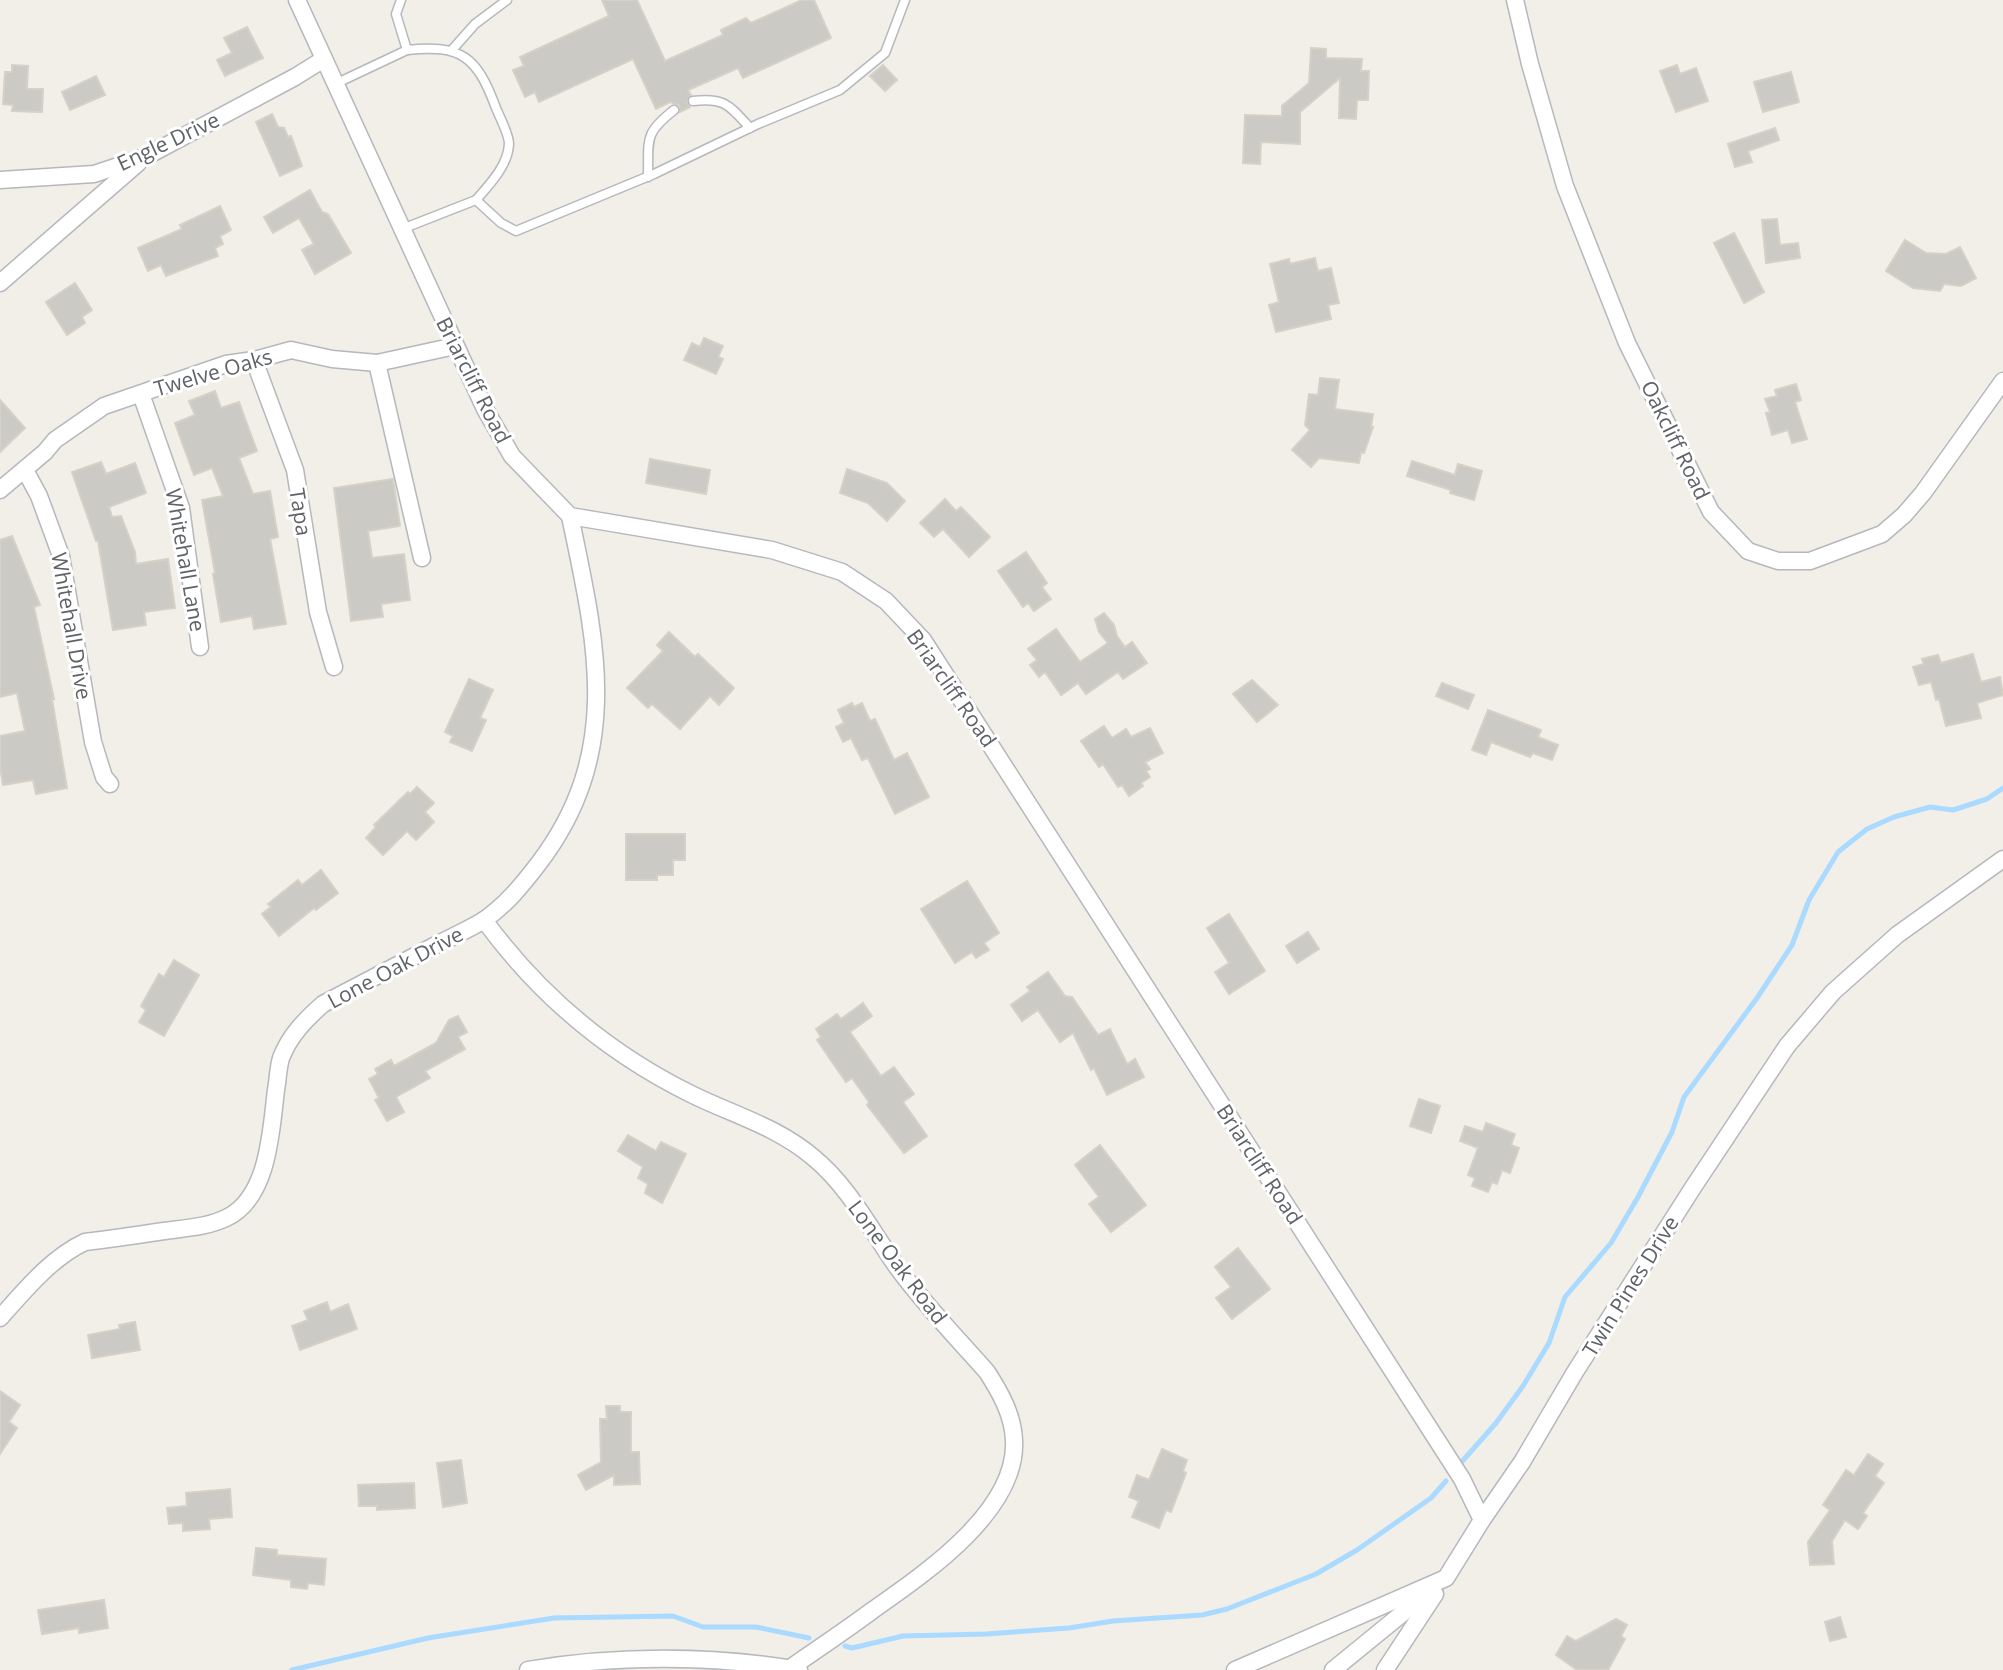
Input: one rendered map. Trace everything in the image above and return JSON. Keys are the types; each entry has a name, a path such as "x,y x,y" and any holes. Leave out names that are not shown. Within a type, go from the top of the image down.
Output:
{"street":[{"name":"Briarcliff Road","path":"297,0 455,346 485,409 512,456 570,516 772,551 842,572 886,601 923,640 1462,1479 1482,1520"},
{"name":"Oakcliff Road","path":"1515,0 1530,64 1565,186 1627,343 1711,512 1748,551 1778,561 1810,561 1882,534 1905,515 1923,493 2003,381"},
{"name":"Engle Drive","path":"0,180 94,174 145,157 324,59"},
{"path":"0,283 145,157"},
{"name":"Twelve Oaks","path":"0,490 55,440 104,405 226,364 299,351 332,359 377,363 455,346"},
{"name":"Tapa","path":"254,360 295,470 318,612 334,667"},
{"path":"377,363 422,558"},
{"name":"Whitehall Lane","path":"141,394 181,508 200,647"},
{"name":"Whitehall Drive","path":"25,470 39,496 61,556 93,742 104,778 110,784"},
{"name":"Lone Oak Drive","path":"0,1318 55,1262 78,1245 208,1225 230,1217 241,1208 256,1192 262,1173 270,1138 280,1060 290,1038 304,1021 323,1004 484,920 522,886 554,844 574,807 592,744 597,705 596,653 570,516"},
{"name":"Twin Pines Drive","path":"1446,1577 1522,1462 1575,1372 1694,1186 1787,1046 1833,992 1896,935 2003,859"},
{"name":"Lone Oak Road","path":"484,920 505,948 540,986 585,1028 625,1058 693,1095 782,1134 815,1158 844,1189 898,1268 986,1372 999,1390 1010,1416 1014,1441 1012,1465 997,1498 972,1532 924,1574 795,1669"},
{"path":"1236,1670 1446,1577"},
{"path":"1333,1670 1446,1577"},
{"path":"1385,1670 1446,1577"},
{"path":"528,1670 556,1665 639,1660 704,1660 795,1669"}],"lane":[{"path":"401,0 396,13 407,50"},
{"path":"450,51 475,24 508,0"},
{"path":"476,200 501,223 516,231 648,177 750,128 840,90 885,53 905,0"},
{"path":"335,83 407,50 431,47 459,52 475,66 489,91 509,143 502,168 476,200 402,229"},
{"path":"694,101 712,98 730,107 750,128"},
{"path":"648,177 649,137 655,125 674,110"}],"building":[{"path":"602,0 637,0 665,61 723,35 721,30 746,18 751,23 802,0 814,0 831,38 743,78 738,68 688,90 691,95 687,102 690,107 680,112 679,105 670,102 656,109 633,59 539,102 535,92 525,97 513,70 524,66 520,57 609,16"},
{"path":"247,27 263,58 225,76 217,60 232,53 224,38"},
{"path":"1311,48 1326,49 1326,58 1362,59 1361,71 1369,71 1368,100 1357,100 1356,119 1339,118 1340,78 1300,112 1300,144 1261,142 1260,164 1243,163 1245,115 1282,116 1282,106 1309,83"},
{"path":"12,65 28,66 27,89 43,89 42,112 12,111 13,105 3,104 5,72 12,72"},
{"path":"883,65 897,80 885,91 870,76"},
{"path":"1677,65 1680,74 1696,68 1708,101 1676,112 1660,71"},
{"path":"1791,72 1799,102 1763,112 1754,82"},
{"path":"96,76 105,95 70,110 62,92"},
{"path":"272,114 278,127 284,128 288,137 291,136 302,166 280,176 256,122"},
{"path":"1775,128 1779,140 1748,151 1752,162 1735,167 1728,144"},
{"path":"310,190 351,253 315,274 302,250 314,244 299,218 273,233 264,217"},
{"path":"220,206 231,230 220,236 223,244 215,248 218,256 166,276 161,265 148,271 138,248 182,229 180,225"},
{"path":"1777,219 1780,245 1798,243 1800,258 1766,263 1762,220"},
{"path":"1734,233 1764,292 1744,303 1714,243"},
{"path":"1905,240 1926,253 1946,254 1960,247 1976,278 1961,286 1944,284 1940,291 1913,288 1886,271"},
{"path":"1315,258 1318,271 1331,268 1339,303 1328,305 1331,319 1276,332 1269,305 1279,302 1270,264 1289,259 1290,264"},
{"path":"75,283 92,310 82,317 85,323 67,335 46,302"},
{"path":"704,338 723,346 718,357 723,359 716,374 684,360 692,343 700,347"},
{"path":"1320,378 1339,380 1335,409 1373,414 1373,427 1364,453 1361,452 1359,463 1319,458 1311,467 1292,450 1310,430 1305,425 1309,394 1318,395"},
{"path":"1796,384 1801,400 1795,402 1807,439 1792,443 1788,430 1772,435 1766,413 1770,412 1765,399 1777,396 1775,390"},
{"path":"215,391 221,408 239,402 257,451 239,458 253,494 270,491 278,537 270,539 286,624 254,629 252,616 221,622 202,500 223,496 212,468 194,475 175,423 195,415 189,401"},
{"path":"0,400 25,428 0,452"},
{"path":"650,459 710,470 706,494 646,483"},
{"path":"1412,461 1455,475 1458,464 1482,471 1474,500 1407,476"},
{"path":"101,462 106,474 135,463 146,493 109,507 112,517 121,516 135,552 136,564 168,559 175,608 144,612 146,625 113,630 98,541 72,472"},
{"path":"847,469 887,483 905,501 887,521 868,503 840,493"},
{"path":"393,479 400,526 368,531 372,558 404,554 410,600 381,604 383,617 351,621 334,488"},
{"path":"945,499 956,511 961,507 990,537 969,557 943,529 934,537 920,523"},
{"path":"12,536 40,605 34,607 54,699 67,788 36,794 33,780 3,785 0,766 0,736 25,731 17,693 0,697 0,540"},
{"path":"1026,552 1047,583 1042,587 1051,599 1034,611 1028,603 1023,607 998,571"},
{"path":"1104,613 1114,625 1117,636 1125,647 1132,642 1147,663 1123,679 1118,672 1086,694 1078,683 1061,695 1045,672 1039,677 1030,665 1037,660 1028,649 1056,629 1080,662 1108,643 1099,632 1095,619"},
{"path":"669,632 695,657 698,654 734,688 719,705 710,696 680,729 652,704 648,708 627,688 663,651 657,645"},
{"path":"1973,654 1981,682 2000,677 2003,695 1977,703 1981,718 1946,726 1931,682 1919,685 1913,667 1924,664 1922,659 1938,655 1941,663"},
{"path":"469,679 493,690 480,718 486,720 472,751 450,742 453,736 445,732"},
{"path":"1252,680 1278,705 1257,722 1233,694"},
{"path":"1442,683 1474,695 1468,709 1436,696"},
{"path":"852,703 854,707 862,703 870,721 875,719 894,760 907,753 929,797 895,814 868,758 862,760 851,738 843,742 836,727 844,723 838,710"},
{"path":"1488,710 1541,730 1538,737 1558,745 1552,760 1533,753 1530,757 1491,742 1486,755 1472,750"},
{"path":"1104,726 1112,738 1126,729 1131,737 1150,728 1163,753 1145,762 1150,769 1146,771 1150,777 1129,796 1122,785 1118,787 1103,764 1099,767 1081,741"},
{"path":"417,787 434,803 425,812 434,822 416,840 407,831 383,855 366,838 376,827 374,825 408,792 410,794"},
{"path":"626,834 685,834 685,860 673,860 673,875 657,875 657,880 626,880"},
{"path":"321,870 338,893 279,936 262,914 271,907 268,904 298,880 302,885"},
{"path":"967,881 999,933 984,943 989,950 976,958 972,952 955,963 921,909"},
{"path":"1229,914 1265,971 1229,994 1215,972 1229,963 1207,928"},
{"path":"1308,932 1319,949 1297,963 1286,946"},
{"path":"174,960 199,975 164,1036 139,1022 146,1010 141,1006 159,974 164,977"},
{"path":"1048,972 1065,996 1072,997 1098,1035 1110,1029 1127,1064 1135,1059 1144,1077 1107,1095 1073,1033 1060,1042 1038,1010 1022,1021 1011,1005 1030,991 1027,987"},
{"path":"863,1003 872,1016 850,1032 881,1076 894,1067 914,1094 903,1102 927,1136 904,1153 867,1105 869,1102 852,1078 846,1082 817,1040 821,1037 816,1029 837,1014 841,1019"},
{"path":"458,1016 467,1032 458,1037 465,1049 425,1071 430,1078 396,1097 404,1112 387,1121 375,1100 379,1098 369,1079 378,1074 375,1069 391,1060 394,1066 436,1043 449,1020"},
{"path":"1419,1099 1440,1106 1431,1133 1410,1126"},
{"path":"1486,1123 1515,1134 1511,1145 1519,1148 1510,1173 1502,1170 1497,1184 1492,1182 1488,1192 1472,1186 1475,1178 1468,1175 1478,1148 1460,1141 1465,1126 1483,1132"},
{"path":"628,1135 656,1151 661,1142 686,1154 662,1203 645,1193 648,1184 638,1178 643,1167 618,1151"},
{"path":"1100,1145 1146,1205 1111,1232 1089,1204 1099,1197 1075,1165"},
{"path":"1238,1248 1270,1289 1232,1319 1216,1298 1231,1287 1215,1267"},
{"path":"327,1302 330,1312 348,1304 357,1329 300,1350 292,1326 308,1320 304,1311"},
{"path":"135,1322 140,1350 92,1358 88,1335 120,1329 119,1325"},
{"path":"0,1391 20,1405 9,1422 17,1428 0,1454"},
{"path":"606,1406 620,1406 620,1412 631,1412 631,1452 639,1452 640,1484 614,1485 614,1475 586,1490 578,1475 601,1462 600,1419 607,1419"},
{"path":"1162,1449 1187,1460 1183,1471 1186,1473 1171,1512 1166,1510 1159,1528 1132,1517 1139,1501 1129,1497 1137,1475 1149,1480"},
{"path":"1868,1454 1883,1464 1875,1476 1884,1483 1863,1513 1867,1516 1858,1529 1845,1520 1832,1541 1834,1564 1810,1565 1808,1542 1830,1510 1823,1505 1846,1470 1854,1475"},
{"path":"461,1460 467,1503 443,1507 437,1463"},
{"path":"414,1483 415,1508 377,1510 377,1506 359,1506 358,1485"},
{"path":"230,1489 232,1517 209,1519 210,1529 183,1531 183,1523 169,1524 167,1508 187,1506 186,1493"},
{"path":"256,1548 277,1550 277,1555 326,1559 324,1585 308,1583 307,1589 291,1587 291,1580 253,1575"},
{"path":"104,1600 108,1628 79,1633 79,1628 42,1634 38,1610"},
{"path":"1840,1617 1846,1637 1830,1641 1825,1622"},
{"path":"1616,1619 1627,1625 1621,1636 1625,1639 1608,1670 1577,1670 1556,1655 1567,1636 1576,1641"}],"waterway":[{"path":"1459,1465 1496,1423 1523,1386 1549,1343 1565,1297 1611,1243 1672,1132 1684,1097 1757,998 1792,945 1809,900 1838,852 1867,829 1894,817 1930,807 1953,810 1987,799 2003,788"},
{"path":"845,1646 852,1648 903,1636 1069,1628 1113,1621 1202,1615 1227,1609 1316,1574 1357,1550 1431,1498 1446,1481"},
{"path":"292,1670 428,1638 554,1618 673,1616 703,1627 756,1627 809,1638"}]}
